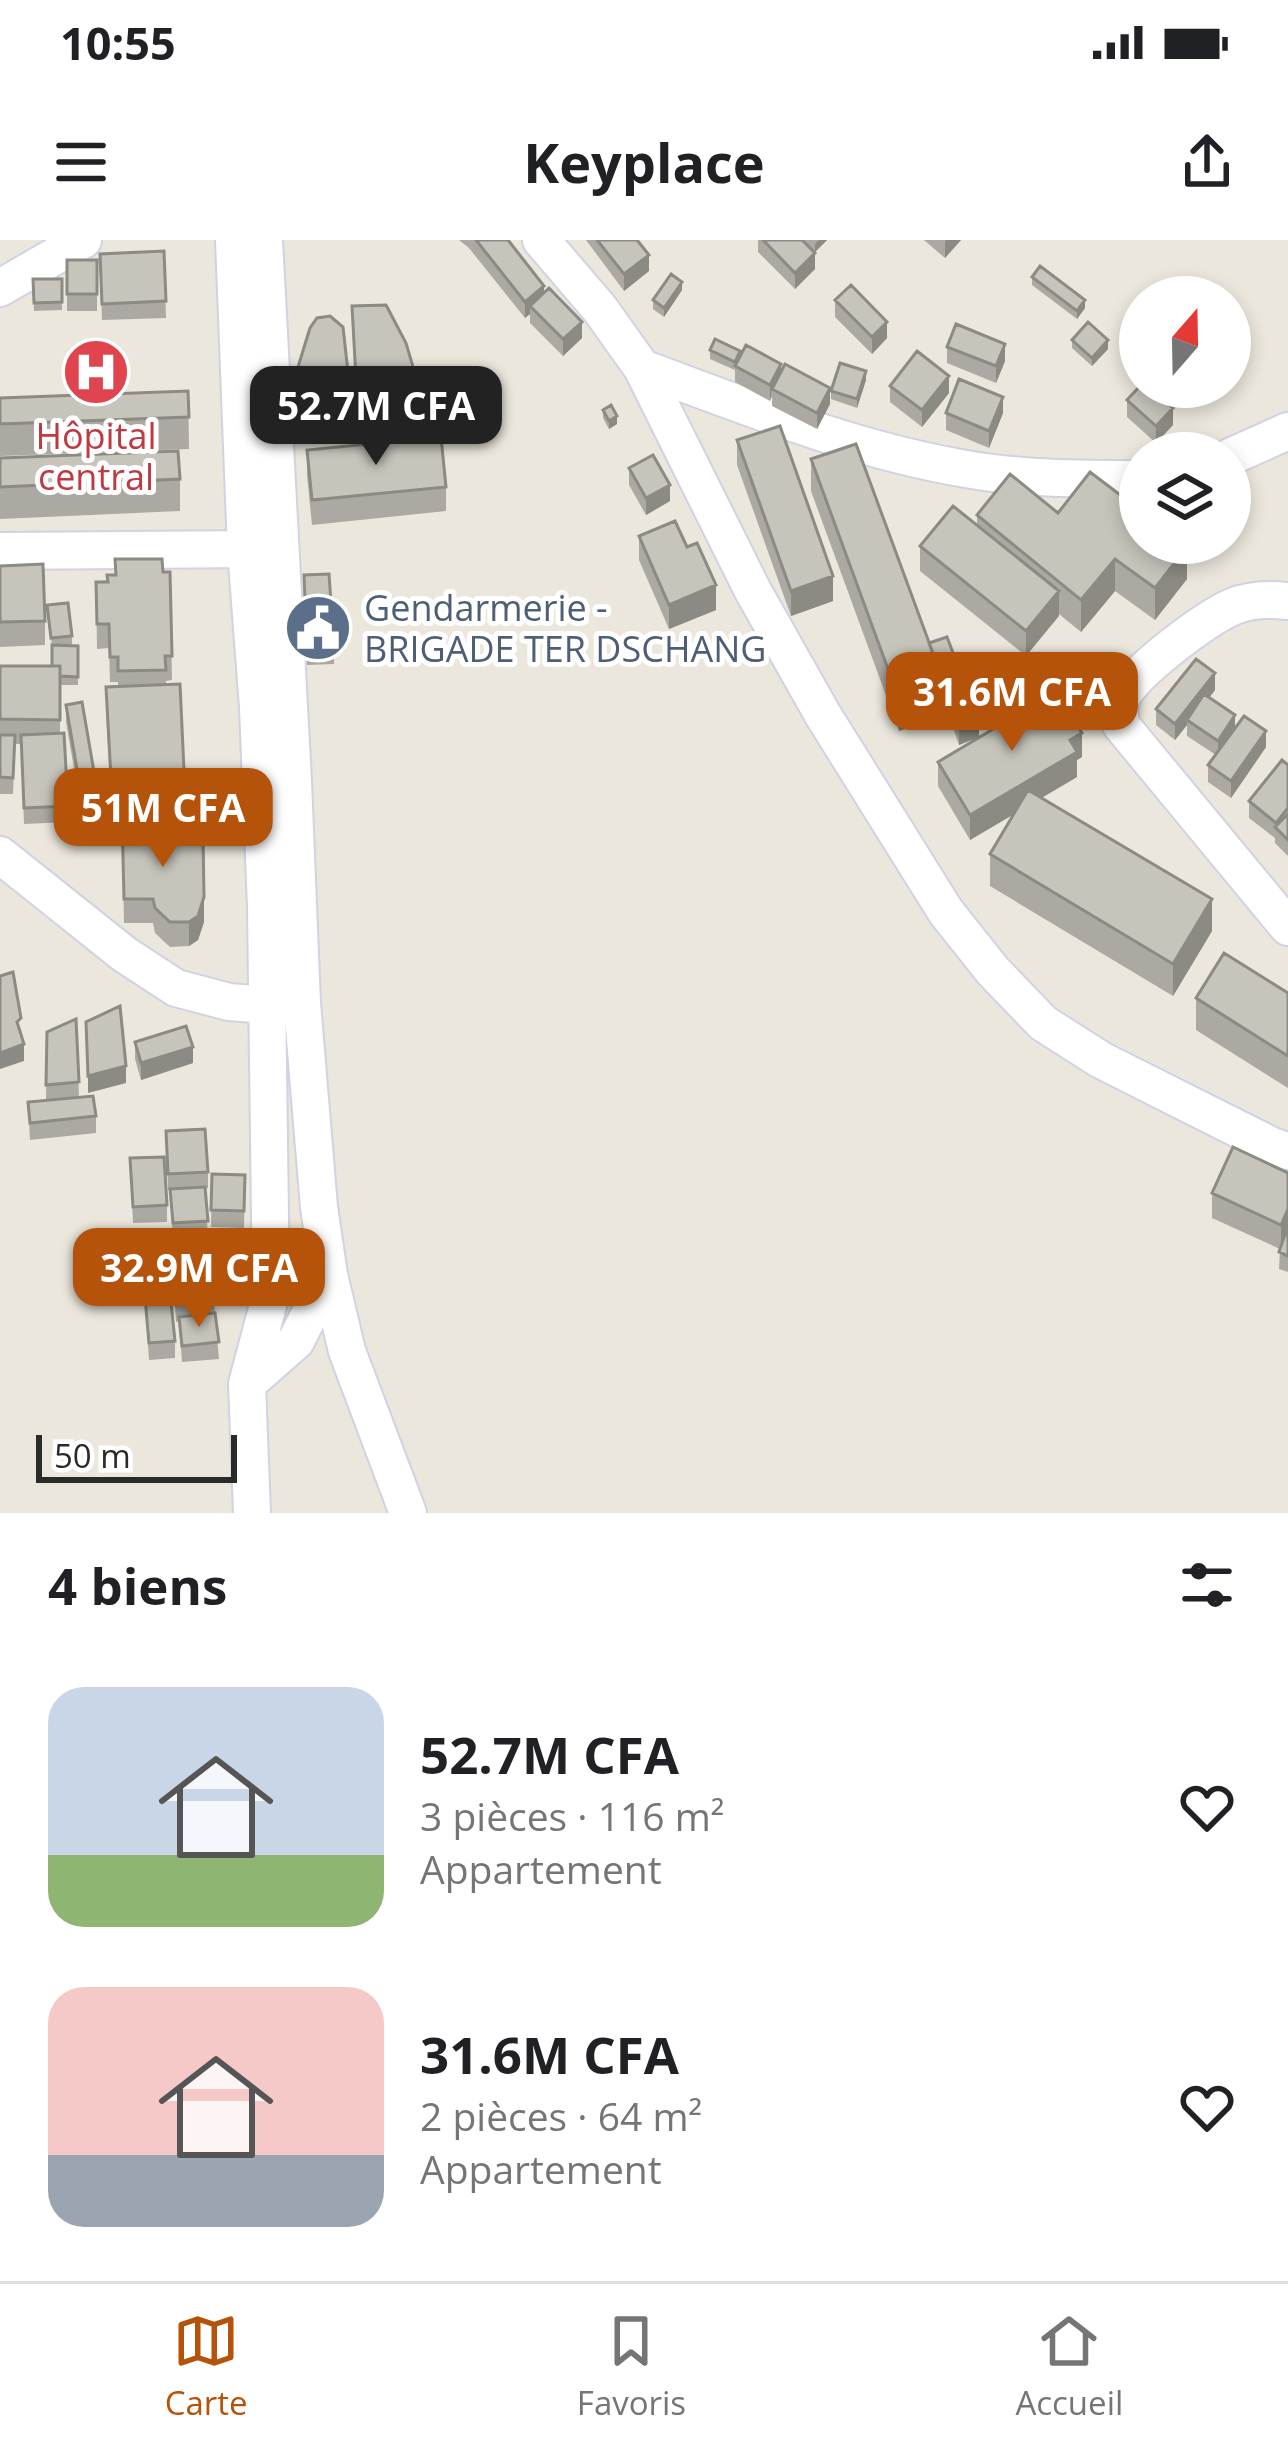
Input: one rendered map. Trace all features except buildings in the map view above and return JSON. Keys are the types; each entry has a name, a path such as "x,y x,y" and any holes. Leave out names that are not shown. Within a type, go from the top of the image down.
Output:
{"street":[{"path":"0,288 83,240"},
{"path":"233,240 263,549"},
{"path":"264,240 259,729 266,908 329,1275 347,1351 408,1513"},
{"path":"542,240 642,368 752,591 823,716 946,912 993,970 1043,1023 1101,1060 1288,1151"},
{"path":"642,368 850,443 968,470 1119,479"},
{"path":"1251,448 1288,431"},
{"path":"0,551 263,549"},
{"path":"1288,601 1261,599 1234,605 1202,624 1131,684 1119,702 1121,725 1288,927"},
{"path":"0,855 124,954 176,988 229,1002 284,1004"},
{"path":"252,1513 247,1384 271,1294 284,1004"},
{"path":"247,1384 296,1341 329,1275"},
{"path":"271,1294 347,1351"}],"place":[{"name":"Hôpital central","path":"96,372"},
{"name":"Gendarmerie - BRIGADE TER DSCHANG","path":"318,628"}]}
